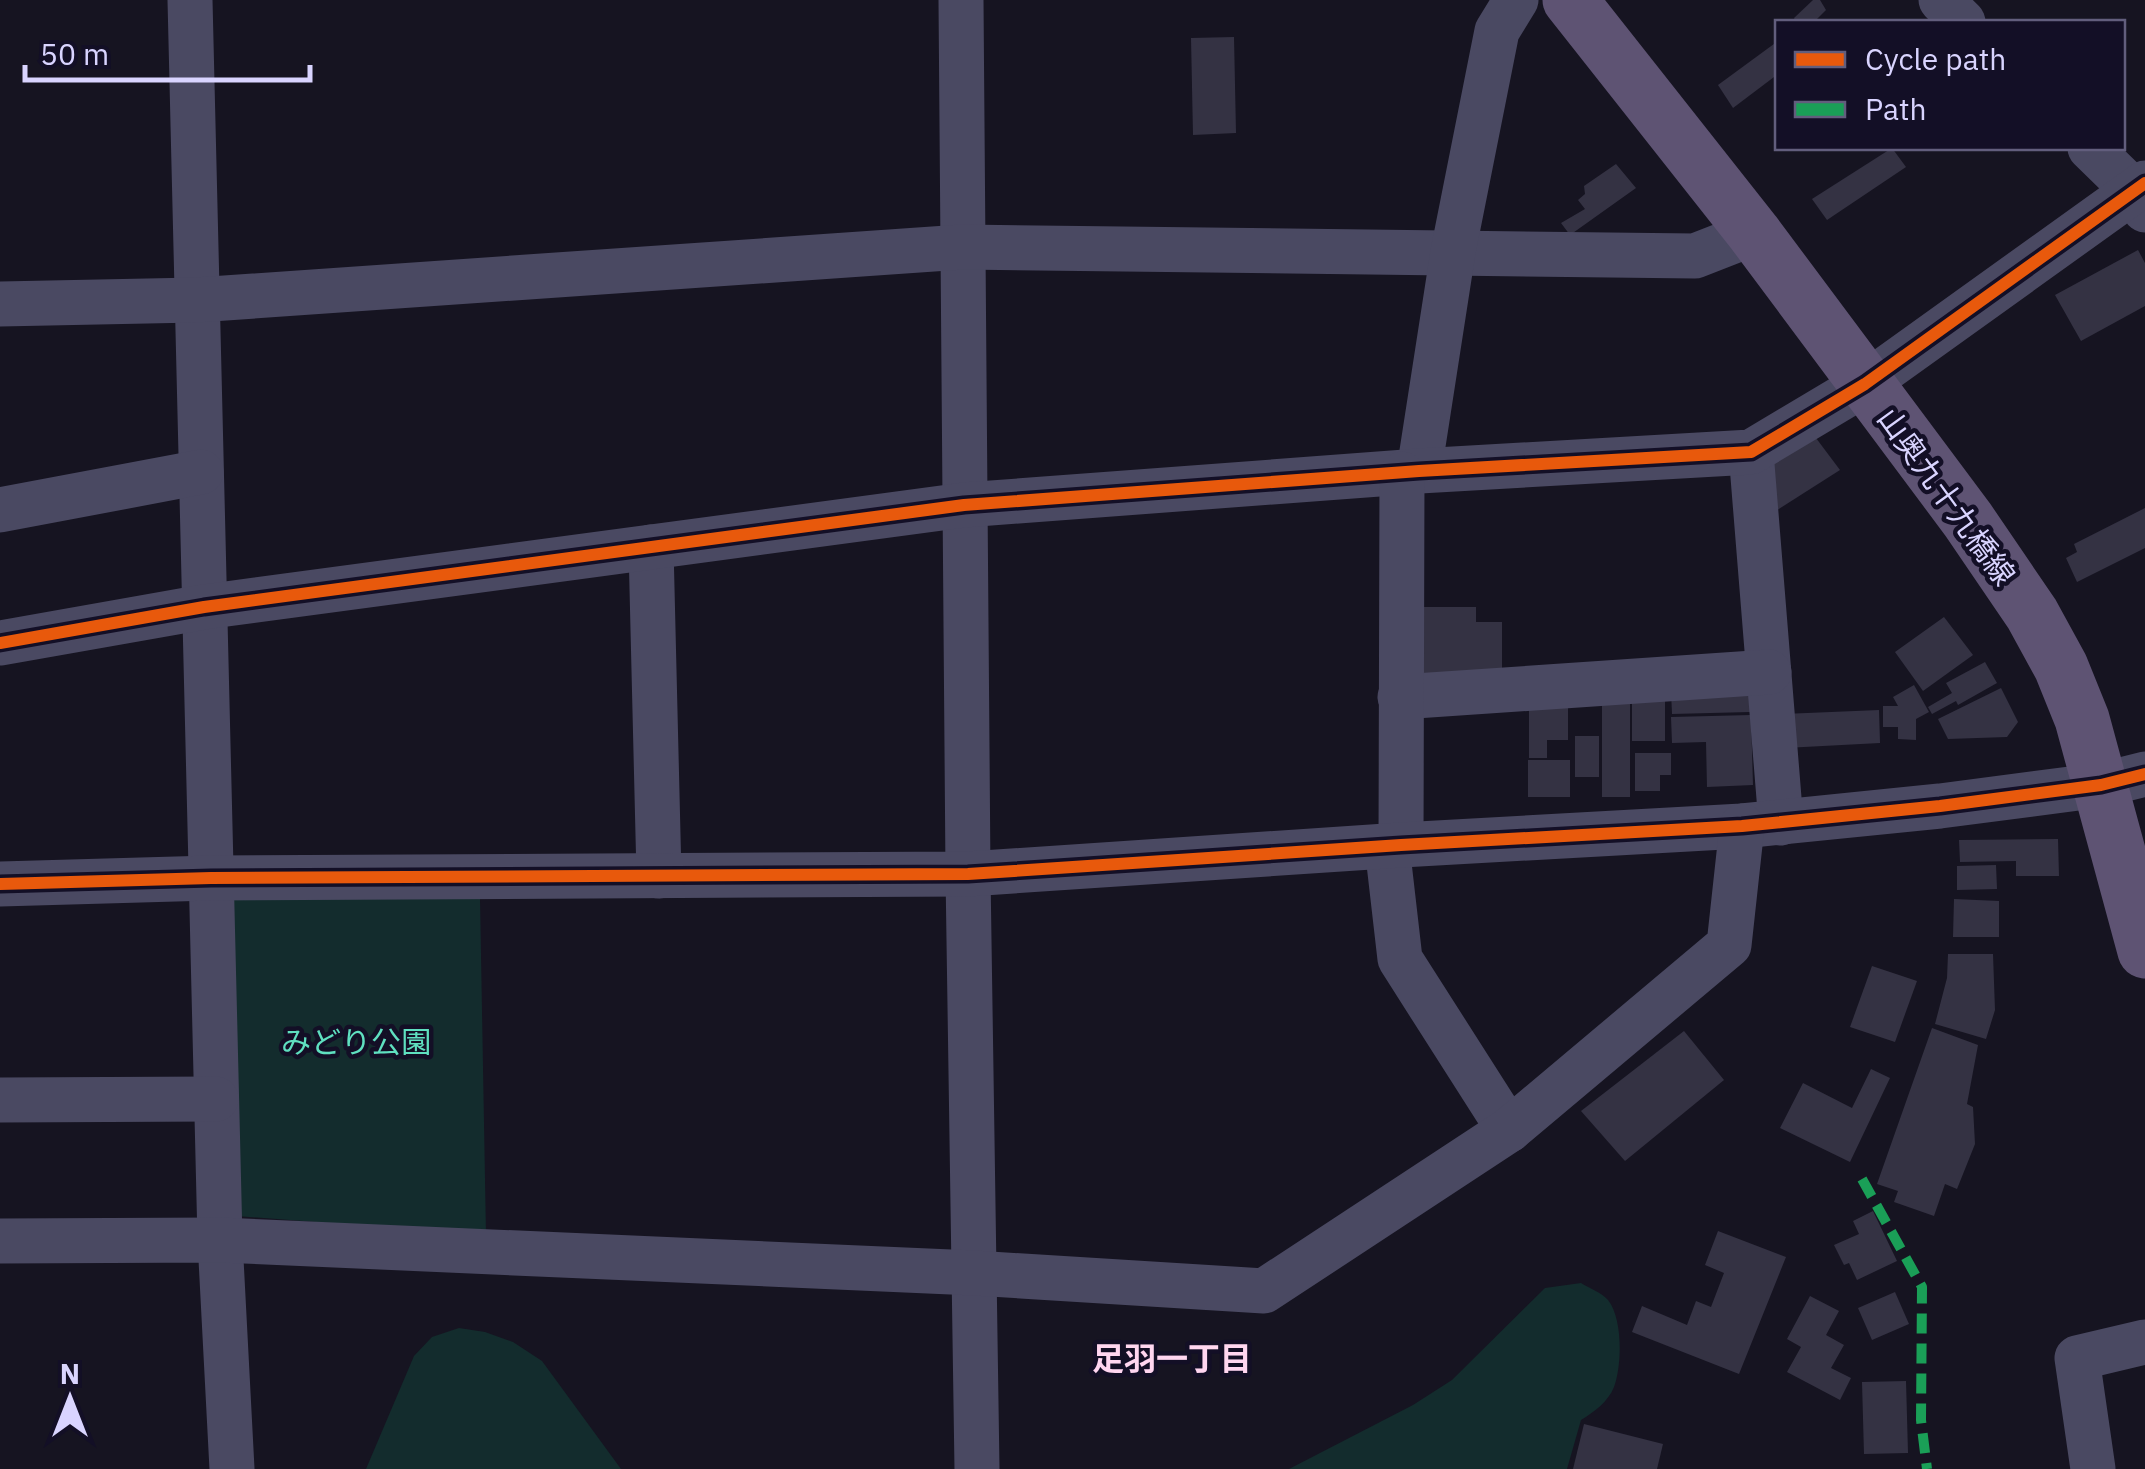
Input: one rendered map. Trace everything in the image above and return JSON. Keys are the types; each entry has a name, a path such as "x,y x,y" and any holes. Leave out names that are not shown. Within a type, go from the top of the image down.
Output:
{"main road":[{"name":"山奥九十九橋線","path":"1570,0 1754,233 1968,520 2032,614 2082,718 2123,779 2145,952"}],"street":[{"path":"190,0 220,1240 232,1469"},
{"path":"961,0 977,1469"},
{"path":"1508,1130 1400,959 1394,845 1411,472 1497,31 1516,0"},
{"path":"1940,0 1962,20"},
{"path":"0,643 204,607 964,505 1751,452 1865,384 2141,195 2092,150"},
{"path":"0,304 196,300 962,247 1695,256 1754,233"},
{"path":"0,1240 220,1240 974,1273 1264,1291 1508,1130 1729,946 1761,824 1769,672 1751,452"},
{"path":"0,510 200,472"},
{"path":"651,547 659,876"},
{"path":"1400,696 1769,672"},
{"path":"0,884 211,878 968,874 1761,824 2123,779"},
{"path":"0,1100 216,1098"},
{"path":"2093,1469 2078,1358 2145,1342"}],"green space":[{"name":"みどり公園","path":"223,893 480,898 486,1235 236,1216"},
{"path":"1581,1283 1605,1297 1613,1308 1620,1355 1614,1387 1596,1410 1581,1420 1567,1469 1289,1469 1413,1405 1452,1380 1545,1288"},
{"path":"459,1328 513,1342 542,1361 621,1469 366,1469 414,1356 432,1337"}],"building":[{"path":"1813,0 1820,0 1826,10 1816,20 1794,18"},
{"path":"1234,37 1236,133 1193,135 1191,38"},
{"path":"1775,43 1775,76 1733,108 1718,85"},
{"path":"1889,150 1893,150 1906,167 1827,220 1812,199"},
{"path":"1616,164 1636,188 1570,235 1561,223 1585,209 1578,200 1585,194 1584,186"},
{"path":"2138,250 2145,263 2145,306 2081,341 2055,295"},
{"path":"1816,438 1840,470 1771,514 1763,470"},
{"path":"2145,508 2145,548 2077,582 2066,558 2077,552 2074,544"},
{"path":"1415,607 1476,607 1476,622 1502,622 1502,678 1415,678"},
{"path":"1944,617 1973,655 1923,691 1895,652"},
{"path":"1985,662 1997,683 1958,705 1956,701 1932,714 1928,707 1952,693 1946,683"},
{"path":"1914,685 1929,712 1916,719 1916,740 1898,739 1898,727 1883,727 1883,706 1898,706 1893,697"},
{"path":"2001,688 2018,722 2007,737 1948,739 1938,719"},
{"path":"1750,689 1750,712 1672,714 1671,691"},
{"path":"1632,693 1665,693 1665,741 1632,741"},
{"path":"1602,702 1630,702 1630,797 1602,797"},
{"path":"1529,704 1568,704 1568,740 1547,740 1547,758 1529,758"},
{"path":"1879,710 1880,743 1785,748 1783,714"},
{"path":"1751,715 1753,785 1707,787 1706,742 1672,743 1671,717"},
{"path":"1575,736 1599,736 1599,777 1575,777"},
{"path":"1635,753 1671,753 1671,775 1660,775 1660,791 1635,791"},
{"path":"1528,760 1570,760 1570,797 1528,797"},
{"path":"2058,839 2059,876 2016,876 2016,861 1960,862 1959,840"},
{"path":"1996,865 1997,889 1957,890 1957,866"},
{"path":"1954,899 1999,901 1999,937 1953,937"},
{"path":"1948,954 1993,954 1995,1010 1986,1039 1935,1024 1947,978"},
{"path":"1872,966 1917,981 1895,1042 1850,1027"},
{"path":"1932,1028 1978,1045 1967,1104 1973,1107 1975,1144 1957,1189 1945,1184 1934,1216 1894,1202 1898,1191 1877,1184"},
{"path":"1684,1031 1724,1080 1625,1161 1581,1111"},
{"path":"1871,1069 1890,1078 1850,1162 1780,1128 1803,1083 1852,1108"},
{"path":"1873,1211 1897,1261 1857,1280 1834,1245 1859,1234 1853,1221"},
{"path":"1718,1231 1786,1257 1739,1374 1632,1332 1642,1306 1687,1325 1696,1301 1711,1307 1724,1273 1705,1265"},
{"path":"1895,1292 1909,1324 1872,1340 1858,1308"},
{"path":"1810,1296 1839,1311 1826,1335 1844,1345 1831,1368 1851,1378 1840,1400 1787,1372 1801,1347 1787,1339"},
{"path":"1906,1381 1908,1453 1864,1454 1862,1382"},
{"path":"1584,1424 1663,1444 1657,1469 1573,1469"}],"marked path":[{"path":"1862,1179 1922,1287 1921,1420 1927,1469"}],"cycle path":[{"path":"0,643 204,607 964,505 1419,471 1751,452 1865,384 2145,183"},
{"path":"0,884 211,878 968,874 1742,826 1940,806 2101,785 2145,774"}],"district":[{"name":"足羽一丁目","path":"1172,1358"}]}
